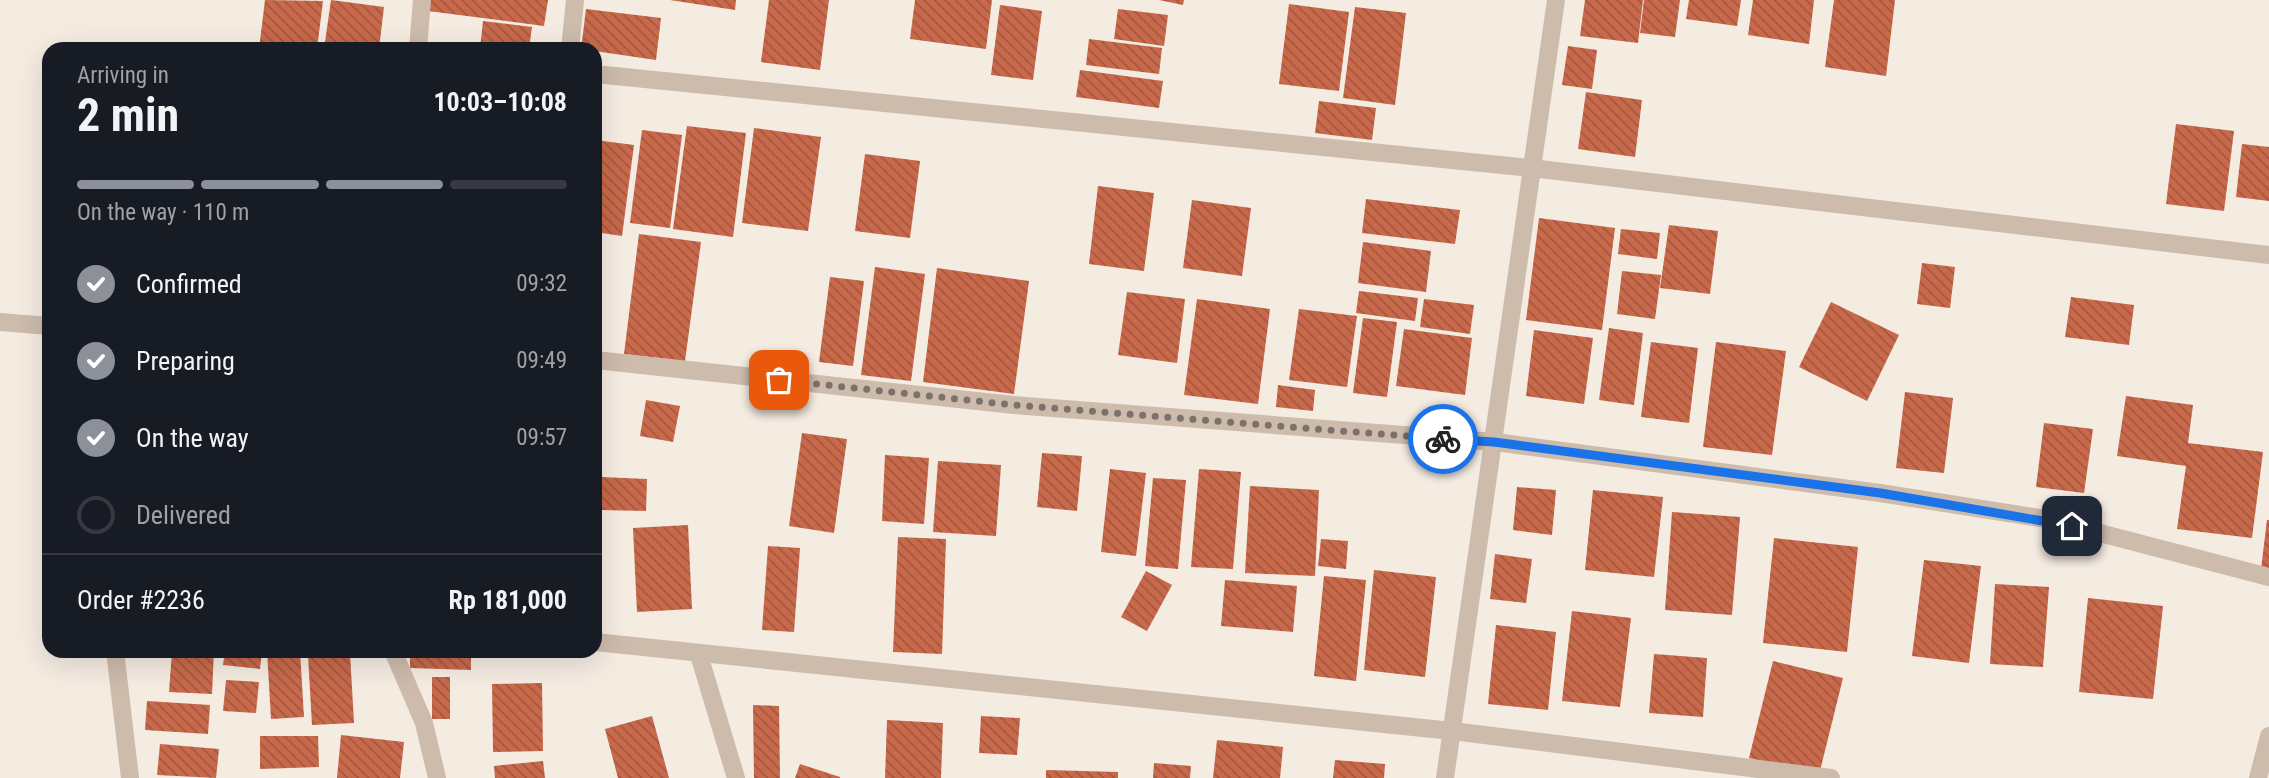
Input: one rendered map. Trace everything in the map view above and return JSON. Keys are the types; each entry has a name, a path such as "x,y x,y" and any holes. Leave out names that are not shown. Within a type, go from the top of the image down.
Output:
{"street":[{"path":"419,42 422,0"},
{"path":"571,42 575,0"},
{"path":"1445,778 1556,0"},
{"path":"602,75 1531,168 2269,256"},
{"path":"0,322 42,325"},
{"path":"602,361 1014,405 1494,442 1880,493 2046,519 2269,577"},
{"path":"602,643 1452,731 1831,778"},
{"path":"699,655 736,778"},
{"path":"116,658 130,778"},
{"path":"396,658 424,723 437,778"},
{"path":"2258,778 2269,736"}],"building":[{"path":"265,0 323,1 318,42 260,42"},
{"path":"331,0 384,7 380,42 325,42"},
{"path":"429,0 548,0 544,26 428,11"},
{"path":"670,0 736,0 735,10"},
{"path":"769,0 829,0 820,70 761,62"},
{"path":"915,0 992,0 986,49 910,39"},
{"path":"1159,0 1184,0 1183,5"},
{"path":"1585,0 1643,0 1638,43 1580,36"},
{"path":"1644,0 1680,0 1675,37 1640,33"},
{"path":"1689,0 1741,0 1737,26 1686,19"},
{"path":"1753,0 1814,0 1809,44 1748,35"},
{"path":"1834,0 1895,0 1886,76 1825,67"},
{"path":"1289,4 1349,12 1339,91 1279,84"},
{"path":"1000,5 1042,11 1033,80 991,75"},
{"path":"1355,7 1406,13 1395,105 1343,98"},
{"path":"586,9 661,18 656,60 602,52 602,42 582,42"},
{"path":"1118,9 1168,15 1164,46 1114,39"},
{"path":"483,21 532,27 530,42 481,42"},
{"path":"1089,39 1162,48 1159,74 1086,65"},
{"path":"1568,46 1597,50 1592,89 1562,85"},
{"path":"1080,70 1163,81 1159,108 1076,97"},
{"path":"1586,92 1642,100 1635,157 1578,149"},
{"path":"1319,101 1376,108 1372,140 1315,133"},
{"path":"2176,124 2234,131 2224,211 2166,204"},
{"path":"687,126 746,133 733,237 673,229"},
{"path":"754,128 821,137 808,231 742,223"},
{"path":"642,130 682,135 670,228 630,223"},
{"path":"602,141 634,145 622,236 602,233"},
{"path":"2242,144 2269,147 2269,201 2236,197"},
{"path":"865,154 920,161 910,238 855,231"},
{"path":"1098,186 1154,193 1144,271 1089,264"},
{"path":"1366,199 1460,210 1455,244 1362,233"},
{"path":"1192,200 1251,208 1242,276 1183,268"},
{"path":"1539,218 1615,228 1602,330 1526,320"},
{"path":"1669,225 1718,231 1710,294 1660,288"},
{"path":"1621,229 1660,233 1657,259 1618,254"},
{"path":"639,234 701,242 685,361 624,354"},
{"path":"1363,242 1431,251 1426,292 1358,283"},
{"path":"1922,263 1955,267 1950,308 1917,304"},
{"path":"875,267 925,274 911,381 861,375"},
{"path":"937,268 1029,281 1014,394 923,382"},
{"path":"1622,271 1661,275 1655,319 1617,314"},
{"path":"830,277 864,281 853,366 819,362"},
{"path":"1359,291 1418,298 1415,321 1356,313"},
{"path":"1127,292 1185,299 1177,363 1118,355"},
{"path":"2071,297 2134,305 2129,345 2065,337"},
{"path":"1197,299 1270,309 1258,404 1184,395"},
{"path":"1424,299 1474,305 1470,334 1420,327"},
{"path":"1831,302 1899,335 1867,401 1799,367"},
{"path":"1299,309 1357,316 1347,387 1289,380"},
{"path":"1363,318 1397,322 1387,397 1353,393"},
{"path":"1609,328 1643,333 1634,405 1599,400"},
{"path":"1404,329 1472,338 1465,395 1396,386"},
{"path":"1534,330 1593,338 1584,404 1526,396"},
{"path":"1651,342 1698,348 1689,423 1641,417"},
{"path":"1716,342 1786,351 1772,455 1703,447"},
{"path":"1278,385 1315,390 1313,411 1276,407"},
{"path":"1905,392 1953,398 1944,473 1896,468"},
{"path":"2126,396 2193,405 2188,443 2263,452 2252,538 2177,529 2186,466 2117,456"},
{"path":"646,400 680,406 673,442 640,436"},
{"path":"2044,423 2093,429 2084,493 2036,487"},
{"path":"802,433 847,439 834,533 789,526"},
{"path":"1042,453 1082,456 1077,511 1037,507"},
{"path":"885,455 929,458 924,524 882,521"},
{"path":"938,461 1001,465 996,536 933,532"},
{"path":"1110,469 1146,473 1136,556 1101,552"},
{"path":"1199,469 1241,472 1233,569 1191,567"},
{"path":"602,477 647,479 646,511 602,510"},
{"path":"1153,478 1186,480 1178,569 1145,566"},
{"path":"1250,486 1319,490 1315,576 1245,573"},
{"path":"1517,487 1556,490 1552,535 1513,530"},
{"path":"1593,490 1663,497 1654,577 1585,570"},
{"path":"1672,512 1740,517 1732,615 1665,610"},
{"path":"2269,520 2269,570 2261,569"},
{"path":"688,525 692,609 637,612 633,528"},
{"path":"898,537 946,539 942,654 893,652"},
{"path":"1774,538 1858,547 1847,652 1763,643"},
{"path":"1321,539 1348,541 1346,569 1318,566"},
{"path":"768,546 800,548 794,632 762,630"},
{"path":"1495,554 1532,559 1526,603 1490,599"},
{"path":"1924,560 1981,566 1969,663 1912,656"},
{"path":"1374,570 1436,577 1425,677 1364,670"},
{"path":"1146,571 1172,585 1147,631 1121,617"},
{"path":"1324,576 1366,580 1356,681 1314,676"},
{"path":"1225,580 1297,586 1293,632 1221,626"},
{"path":"1995,584 2049,587 2043,667 1990,664"},
{"path":"2088,598 2163,606 2153,699 2079,692"},
{"path":"1572,611 1631,618 1620,707 1562,701"},
{"path":"1496,625 1556,632 1548,710 1488,704"},
{"path":"1654,654 1707,658 1703,717 1649,713"},
{"path":"171,658 214,658 212,694 169,692"},
{"path":"224,658 261,658 260,669 223,665"},
{"path":"267,658 300,658 304,717 271,719"},
{"path":"308,658 350,658 354,723 312,725"},
{"path":"410,658 471,658 471,670 410,668"},
{"path":"1773,661 1843,678 1819,775 1749,758"},
{"path":"432,677 450,677 450,719 432,719"},
{"path":"226,680 259,682 256,713 223,711"},
{"path":"542,683 543,751 493,752 492,684"},
{"path":"147,701 210,705 208,734 145,730"},
{"path":"753,705 779,706 780,778 754,778"},
{"path":"652,716 669,778 618,778 605,729"},
{"path":"981,716 1020,718 1017,755 979,753"},
{"path":"887,720 943,723 941,778 885,778"},
{"path":"341,735 404,742 400,778 337,778"},
{"path":"260,736 318,736 319,767 260,769"},
{"path":"1217,740 1283,747 1280,778 1213,778"},
{"path":"160,744 219,749 216,778 157,775"},
{"path":"1335,760 1385,764 1384,778 1333,778"},
{"path":"543,761 545,778 495,778 494,766"},
{"path":"1154,763 1191,766 1190,778 1153,778"},
{"path":"800,764 840,777 840,778 795,778"},
{"path":"1046,770 1118,772 1118,778 1046,778"}],"way so far":[{"path":"779,380 1014,405 1443,439"}],"route":[{"path":"1443,439 1494,442 1880,493 2046,519 2072,526"}]}
